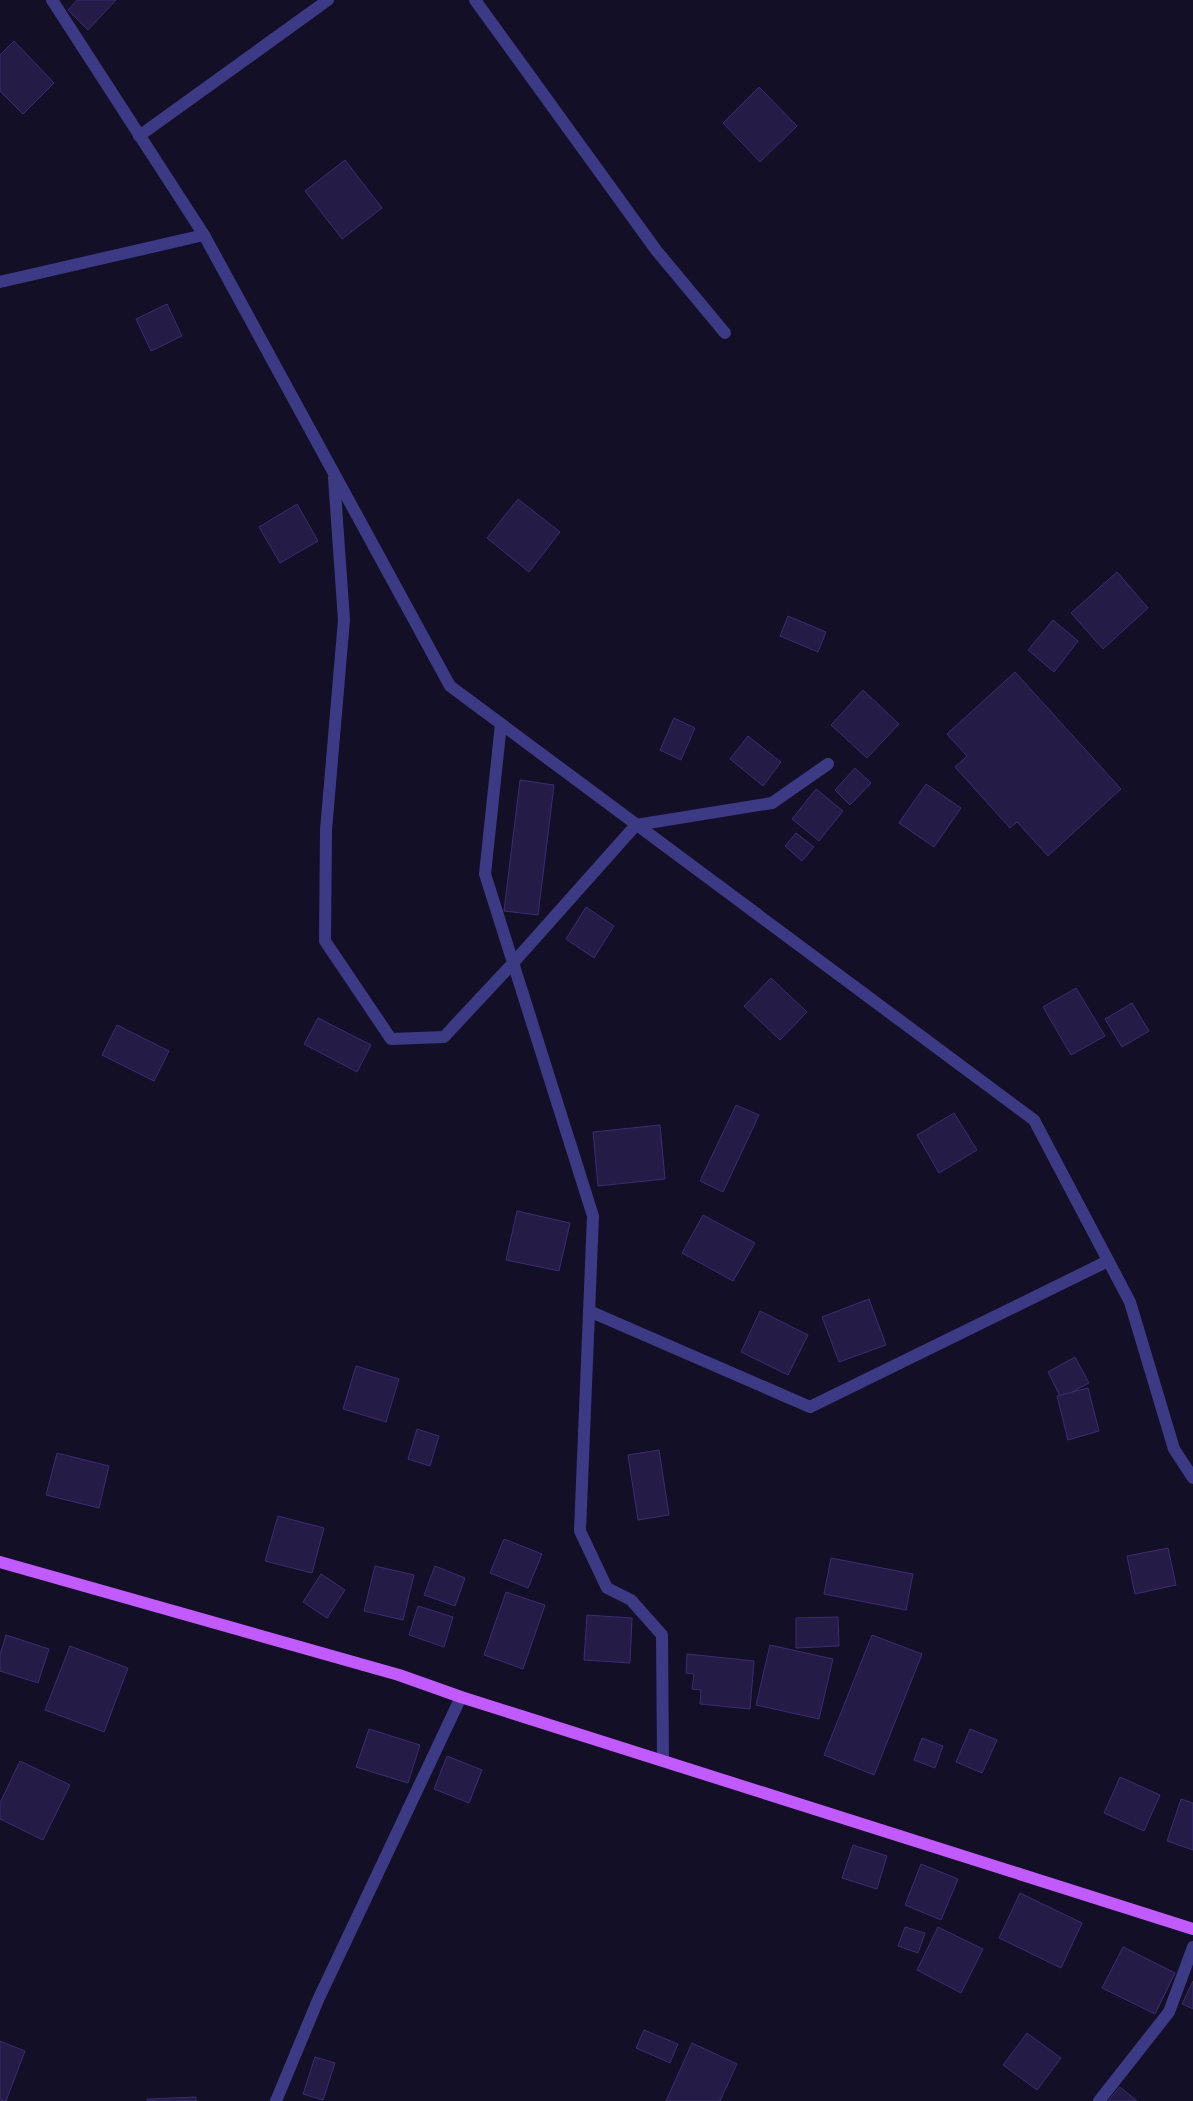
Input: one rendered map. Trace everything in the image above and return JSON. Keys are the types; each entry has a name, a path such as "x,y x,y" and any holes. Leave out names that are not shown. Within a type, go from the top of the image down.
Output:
{"main road":[{"path":"0,1562 399,1675 461,1697 1193,1929"}],"street":[{"path":"52,0 204,235 450,686 1034,1120 1130,1302 1174,1449 1193,1478"},
{"path":"140,136 328,0"},
{"path":"476,0 656,250 725,333"},
{"path":"0,282 204,235"},
{"path":"334,473 344,620 326,830 325,941 391,1039 444,1037 636,825 772,803 828,764"},
{"path":"501,724 485,874 593,1216 580,1531 607,1588 631,1600 662,1634 663,1760"},
{"path":"590,1311 810,1407 1108,1261"},
{"path":"276,2101 318,2000 461,1697"},
{"path":"1099,2101 1169,2012 1193,1947"}],"building":[{"path":"77,0 116,0 88,30 68,10"},
{"path":"14,41 54,83 23,114 0,91 0,55"},
{"path":"759,87 797,126 760,162 723,123"},
{"path":"345,160 382,208 342,239 305,191"},
{"path":"167,304 182,336 151,351 136,319"},
{"path":"518,499 560,532 529,572 487,538"},
{"path":"297,504 318,541 280,563 259,527"},
{"path":"1117,572 1148,608 1103,649 1071,613"},
{"path":"788,616 826,632 818,652 780,636"},
{"path":"1053,620 1078,641 1054,672 1028,650"},
{"path":"1015,672 1121,789 1048,856 1017,822 1010,828 955,767 967,756 947,734"},
{"path":"863,690 899,724 867,758 831,725"},
{"path":"674,718 695,728 681,760 660,750"},
{"path":"748,736 781,762 763,786 730,759"},
{"path":"855,768 871,783 850,805 835,790"},
{"path":"520,780 554,785 538,915 504,911"},
{"path":"926,784 961,808 934,847 899,823"},
{"path":"816,789 843,811 819,841 792,819"},
{"path":"796,833 814,847 802,861 785,846"},
{"path":"586,907 614,926 594,958 566,939"},
{"path":"771,978 807,1012 780,1040 744,1006"},
{"path":"1076,988 1105,1036 1071,1055 1043,1007"},
{"path":"1132,1003 1149,1031 1122,1047 1105,1019"},
{"path":"318,1018 371,1045 357,1072 304,1044"},
{"path":"117,1025 169,1051 154,1081 102,1055"},
{"path":"736,1105 759,1115 723,1192 700,1181"},
{"path":"954,1113 977,1150 939,1173 917,1135"},
{"path":"660,1125 665,1179 598,1186 593,1132"},
{"path":"517,1211 570,1223 559,1271 506,1260"},
{"path":"703,1215 755,1243 733,1281 682,1253"},
{"path":"869,1299 886,1345 839,1362 822,1317"},
{"path":"760,1311 808,1335 788,1375 741,1352"},
{"path":"1075,1357 1089,1383 1061,1398 1048,1372"},
{"path":"356,1366 399,1379 386,1422 343,1409"},
{"path":"1088,1388 1099,1431 1068,1440 1057,1396"},
{"path":"417,1429 439,1436 430,1466 408,1459"},
{"path":"659,1450 669,1515 638,1520 628,1455"},
{"path":"57,1453 109,1466 99,1508 46,1495"},
{"path":"278,1516 324,1528 312,1573 265,1561"},
{"path":"504,1539 542,1554 528,1588 490,1573"},
{"path":"1168,1548 1176,1585 1135,1594 1127,1556"},
{"path":"831,1558 913,1574 906,1610 824,1594"},
{"path":"375,1566 414,1575 403,1620 364,1611"},
{"path":"435,1566 465,1578 455,1606 424,1595"},
{"path":"321,1574 345,1590 327,1618 303,1602"},
{"path":"506,1592 545,1605 523,1669 484,1655"},
{"path":"418,1606 453,1617 444,1647 409,1635"},
{"path":"587,1615 632,1618 630,1663 584,1660"},
{"path":"838,1617 839,1646 796,1648 796,1618"},
{"path":"6,1635 49,1649 38,1683 0,1671 0,1655"},
{"path":"872,1635 922,1654 874,1775 824,1755"},
{"path":"770,1645 833,1659 819,1719 756,1705"},
{"path":"70,1646 128,1668 104,1732 45,1710"},
{"path":"687,1654 754,1661 750,1709 700,1704 701,1690 692,1689 694,1674 686,1673"},
{"path":"369,1729 420,1745 408,1783 356,1767"},
{"path":"970,1729 997,1740 982,1773 956,1762"},
{"path":"922,1738 943,1746 935,1768 914,1760"},
{"path":"447,1756 482,1770 469,1803 434,1789"},
{"path":"20,1761 70,1785 43,1840 0,1819 0,1803"},
{"path":"1120,1777 1160,1795 1144,1831 1104,1813"},
{"path":"1181,1799 1193,1803 1193,1850 1167,1841"},
{"path":"853,1845 887,1856 877,1889 842,1878"},
{"path":"921,1864 958,1879 941,1920 905,1905"},
{"path":"1020,1893 1082,1923 1061,1968 999,1938"},
{"path":"905,1927 925,1933 918,1953 898,1946"},
{"path":"938,1927 983,1949 961,1993 917,1970"},
{"path":"1123,1947 1175,1973 1155,2014 1102,1988"},
{"path":"1193,1981 1193,2009 1182,2004"},
{"path":"644,2030 678,2044 670,2063 636,2048"},
{"path":"1027,2033 1061,2058 1037,2090 1003,2065"},
{"path":"0,2041 25,2051 6,2101 0,2100"},
{"path":"692,2043 737,2064 720,2101 666,2101"},
{"path":"315,2057 335,2063 323,2100 303,2094"},
{"path":"1120,2087 1137,2101 1108,2101"},
{"path":"196,2097 196,2101 147,2101 147,2099"}]}
